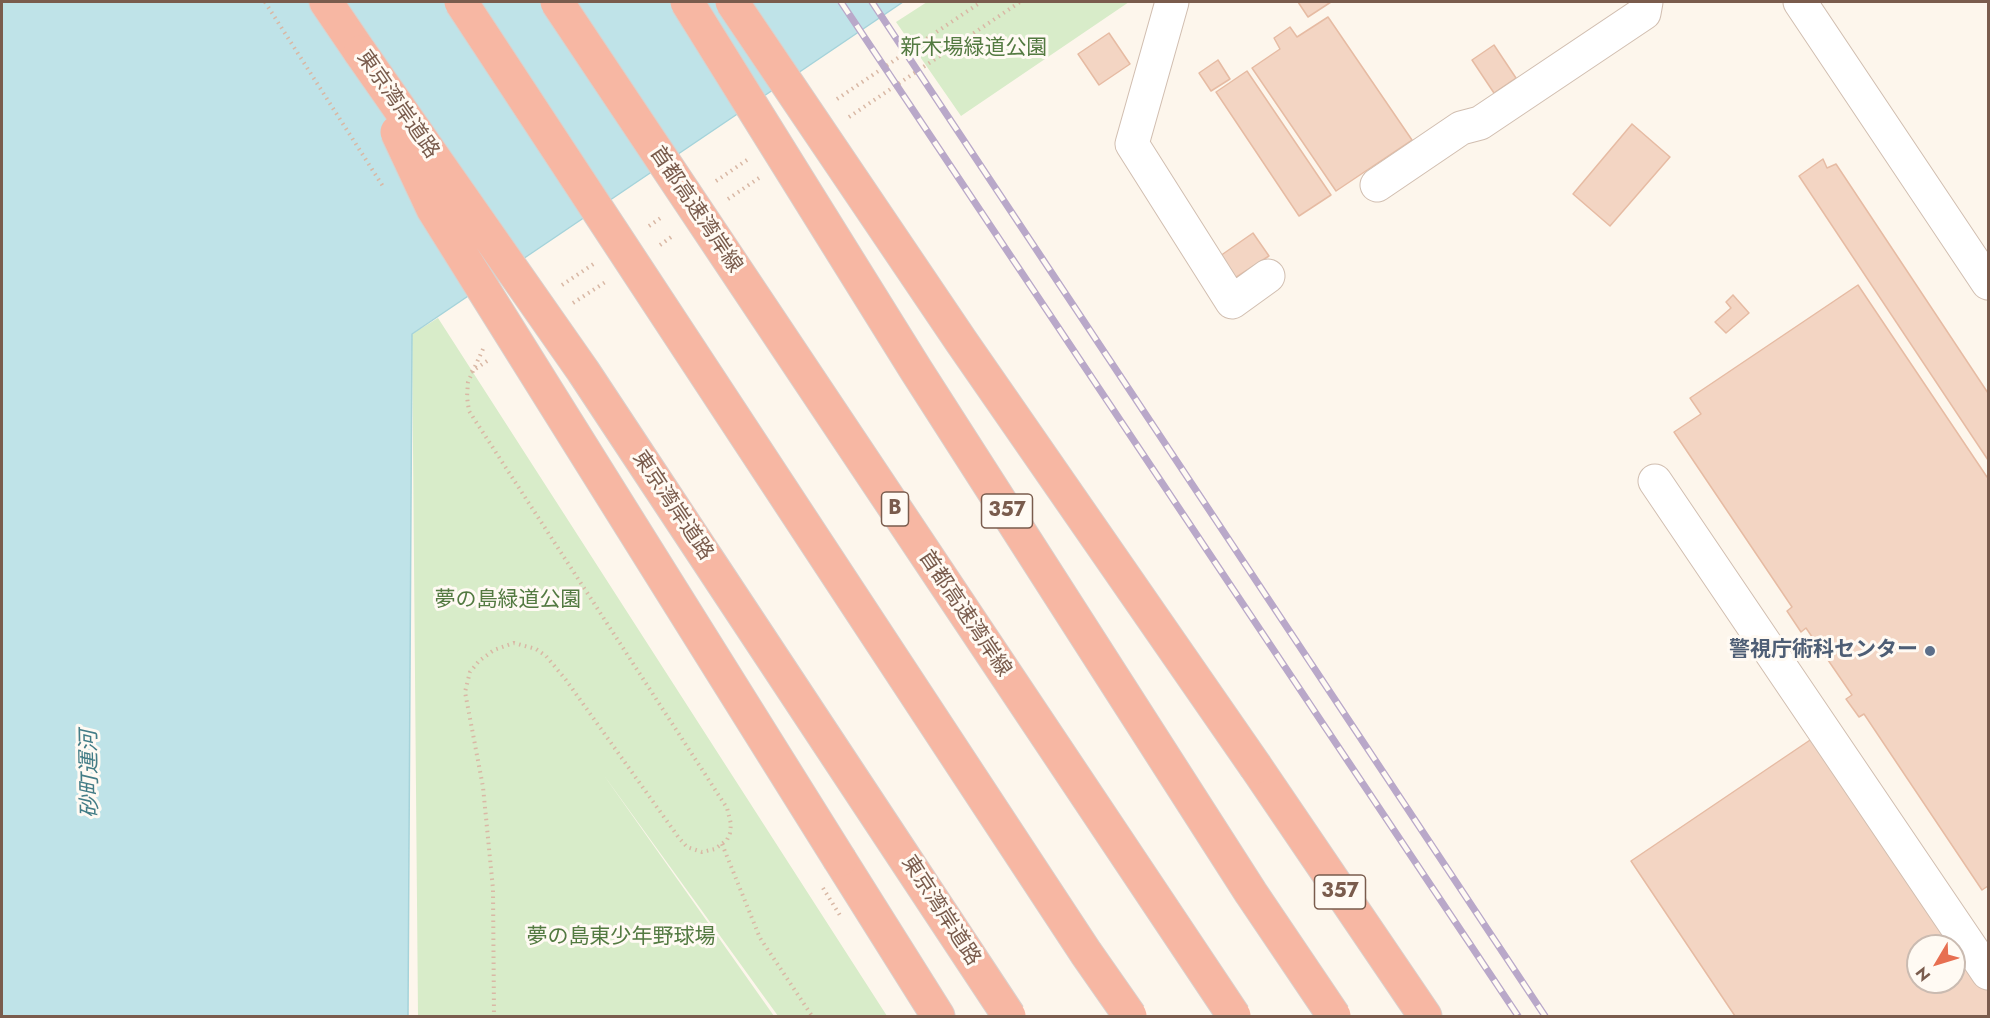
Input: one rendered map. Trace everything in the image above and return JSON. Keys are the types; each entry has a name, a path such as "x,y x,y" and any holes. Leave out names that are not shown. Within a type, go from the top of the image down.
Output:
{"highway":[{"name":"東京湾岸道路","path":"326,2 583,371 1009,1017"},
{"path":"461,2 1130,1017"},
{"name":"首都高速湾岸線","path":"557,2 1234,1017"},
{"name":"357","path":"687,2 916,370 1251,893 1334,1017"},
{"name":"357","path":"732,2 961,341 1256,767 1425,1017"},
{"path":"360,52 433,209 938,1017"}],"street":[{"path":"1172,2 1132,144 1232,302 1268,276"},
{"path":"1377,185 1461,128 1480,123 1644,13 1646,2"},
{"path":"1800,2 1989,283"},
{"path":"1655,482 1989,973"}],"path":[{"path":"848,118 1020,2"},
{"path":"719,205 768,172"},
{"path":"659,245 679,232"},
{"path":"570,306 610,279"},
{"path":"491,359 471,372 467,397 469,411 727,808 731,824 730,833 722,844 702,852 687,848 566,680 546,656 536,649 514,643 494,650 479,661 470,672 465,693 483,787 493,889 494,1017"},
{"path":"722,844 760,938 812,1017"}],"green space":[{"name":"新木場緑道公園","path":"927,2 1129,2 961,116 896,22"},
{"name":"夢の島緑道公園","path":"438,318 887,1016 778,1016 603,774 774,1016 418,1016 412,334"}],"water":[{"name":"砂町運河","path":"2,2 903,2 412,334 408,1016 2,1016"}],"building":[{"path":"1298,2 1331,2 1308,17"},
{"path":"1328,17 1412,140 1336,191 1252,68 1280,49 1274,38 1290,27 1297,37"},
{"path":"1109,33 1130,64 1099,85 1078,54"},
{"path":"1494,45 1516,78 1494,93 1472,60"},
{"path":"1218,60 1230,79 1211,91 1199,73"},
{"path":"1247,71 1331,195 1299,216 1216,92"},
{"path":"1632,124 1670,157 1610,226 1573,194"},
{"path":"1823,159 1827,168 1836,164 1988,393 1988,460 1799,176"},
{"path":"1253,233 1269,256 1235,278 1220,256"},
{"path":"1858,285 1988,476 1988,886 1982,890 1864,714 1859,717 1846,699 1852,695 1806,628 1801,632 1787,611 1792,607 1674,432 1701,414 1690,398"},
{"path":"1733,295 1749,313 1726,333 1715,322 1731,308 1726,302"},
{"path":"1819,734 1954,934 1906,934 1906,994 1966,994 1966,952 1988,985 1988,1016 1735,1016 1631,861"}],"railway":[{"path":"841,2 1518,1016"},
{"path":"872,2 1545,1016"}],"place":[{"name":"警視庁術科センター","path":"1930,651"}],"park label":[{"name":"夢の島東少年野球場","path":"621,938"}]}
